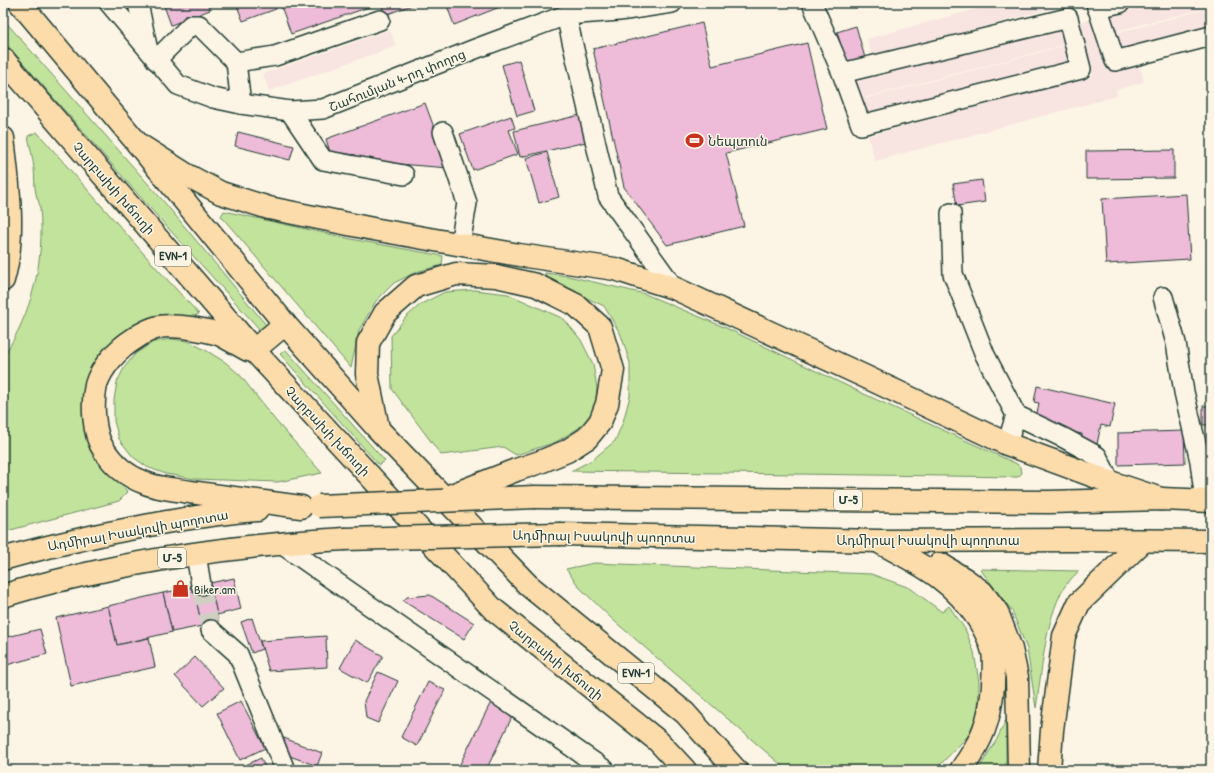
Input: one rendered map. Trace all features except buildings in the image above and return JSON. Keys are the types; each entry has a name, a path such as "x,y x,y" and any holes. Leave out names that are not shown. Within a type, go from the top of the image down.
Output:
{"highway":[{"name":"EVN-1","path":"20,3 138,144 285,324 378,429 528,584 685,713 736,770"},
{"name":"Չարբախի խճուղի","path":"3,59 256,352 493,609 658,741 685,770"},
{"path":"3,138 8,182 10,236 3,280"},
{"path":"138,144 187,175 221,193 269,208 460,245 615,269 674,288 858,373 1006,444 1161,499"},
{"path":"378,429 367,374 368,344 385,313 416,286 456,274 496,276 536,285 576,305 600,327 613,370 607,404 600,422 587,438 567,450 540,462 436,502"},
{"path":"285,324 256,352 220,335 183,327 159,327 140,334 114,354 97,384 94,399 94,414 97,433 103,449 125,472 143,483 220,496 310,507"},
{"name":"Ադմիրալ Իսակովի պողոտա","path":"3,559 39,548 136,527 221,513 310,507 535,497 1049,502 1161,499 1208,501"},
{"name":"Ադմիրալ Իսակովի պողոտա","path":"3,596 26,588 119,566 280,543 344,538 561,534 904,542 1211,541"},
{"path":"878,541 916,562 948,583 967,603 987,633 993,653 992,697 987,722 978,745 961,770"},
{"path":"1050,770 1052,730 1064,636 1079,603 1143,541"},
{"path":"904,542 982,592 997,612 1011,649 1017,677 1020,770"},
{"path":"658,741 670,770"}],"street":[{"name":"Շահումյան 4-րդ փողոց","path":"109,3 178,86 213,98 241,104 290,111 323,109 475,48 566,15 619,11 672,3"},
{"path":"138,3 152,55 191,26 199,25 236,62 241,104"},
{"path":"812,3 842,73 862,125 1081,69 1068,18 842,73"},
{"path":"1120,3 1097,6 1115,61 1211,36"},
{"path":"566,15 608,196 674,288"},
{"path":"236,62 275,56 380,20"},
{"path":"290,111 323,160 404,175"},
{"path":"442,132 467,203 460,245"},
{"path":"951,213 953,274 985,355 1016,415 1097,456 1110,482"},
{"path":"1163,297 1176,343 1184,392 1208,501"},
{"path":"1006,444 1016,415"},
{"path":"280,543 605,770"},
{"path":"196,554 201,585"},
{"path":"211,630 238,654 285,770"}],"shaded area":[{"path":"998,3 1067,4 872,57 867,39"},
{"path":"1158,3 1211,3 1211,7 1112,32 1108,16"},
{"path":"1211,8 1211,26 1117,50 1113,34"},
{"path":"1096,18 1110,71 1139,64 1144,82 1116,90 1117,96 875,161 868,136 1093,76 1079,22"},
{"path":"1062,27 1067,44 860,99 855,82"},
{"path":"390,30 396,46 269,91 263,74"},
{"path":"1067,45 1072,62 865,117 860,100"}],"green space":[{"path":"3,19 165,203 267,326 261,331 150,208 3,40"},
{"path":"37,132 151,262 199,314 192,317 167,314 153,316 141,321 128,328 109,345 95,366 104,464 112,476 128,492 119,501 3,532 3,357 22,323 29,304 38,267 41,228 40,206 35,191 34,165 28,136"},
{"path":"224,211 356,240 443,256 442,265 416,272 394,283 376,301 359,330 351,368 221,216"},
{"path":"545,273 568,276 645,294 724,327 862,393 1017,464 1021,468 1022,473 1018,477 571,471 592,460 615,441 623,422 630,396 630,363 621,335 604,306 545,279"},
{"path":"474,290 508,294 564,319 581,340 593,364 597,388 595,408 582,426 556,442 516,455 503,447 441,455 392,389 391,336 406,317 421,304 445,292"},
{"path":"171,339 188,341 225,362 240,375 275,420 322,473 278,482 195,479 166,474 147,467 133,457 119,439 114,421 114,400 117,382 124,368 135,354 153,342"},
{"path":"286,350 385,461 379,465 280,354"},
{"path":"594,563 871,574 910,588 942,612 949,606 965,629 974,652 979,682 978,712 968,736 935,770 787,770 612,619 580,588 566,569"},
{"path":"980,569 1079,571 1068,582 1060,595 1050,622 1044,651 1036,708 1027,649 1012,611"},
{"path":"1006,720 1006,770 978,770 997,739"}],"tunnel":[{"path":"201,585 211,630"}],"place":[{"name":"Նեպտուն","path":"695,141"},
{"name":"Biker.am","path":"181,589"}]}
